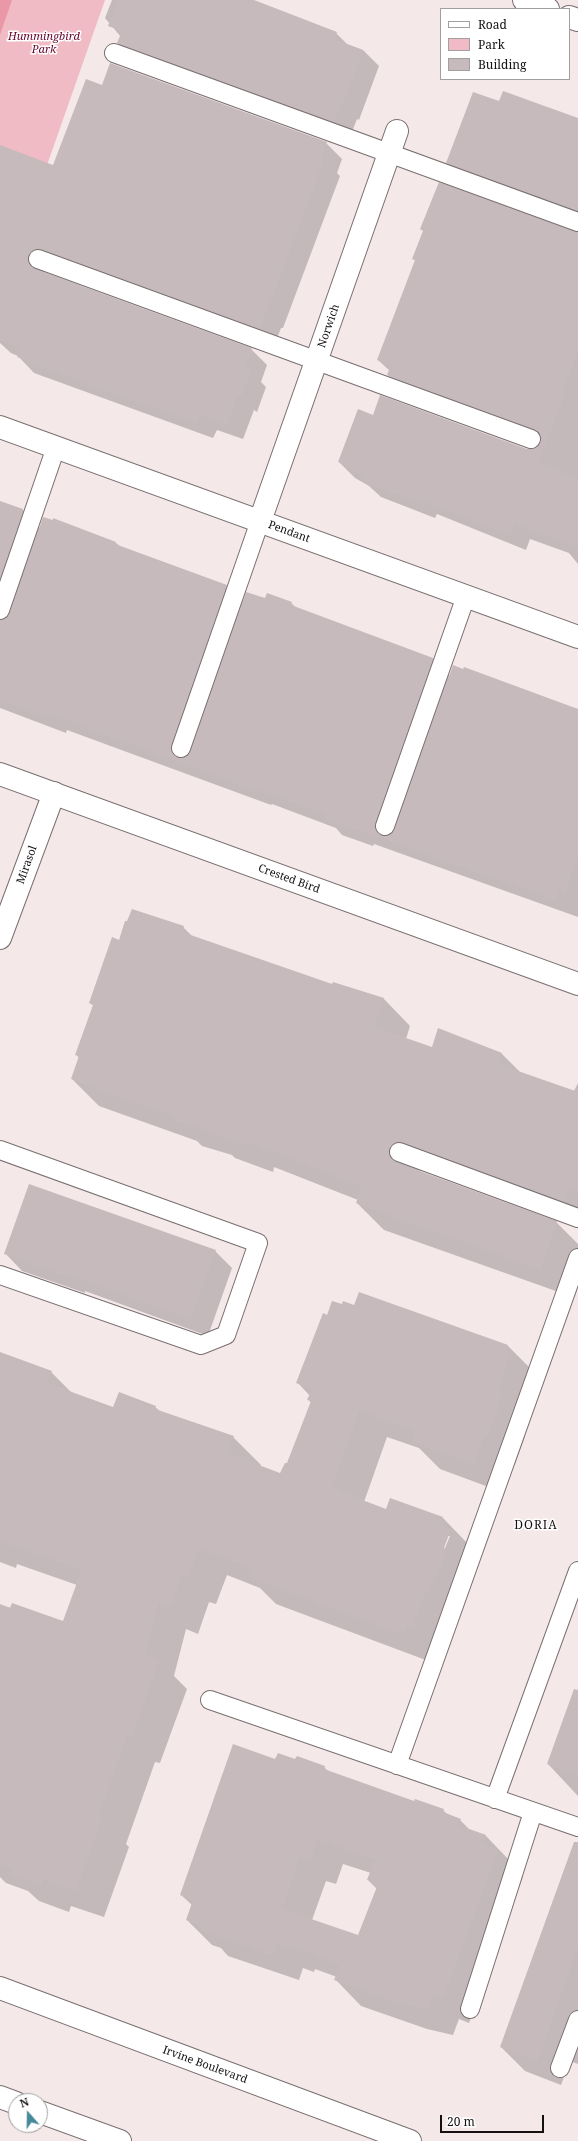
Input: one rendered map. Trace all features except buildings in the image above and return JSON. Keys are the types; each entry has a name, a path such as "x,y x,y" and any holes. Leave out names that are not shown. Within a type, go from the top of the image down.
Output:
{"street":[{"path":"524,0 545,8"},
{"name":"Norwich","path":"260,521 396,131"},
{"name":"Pendant","path":"0,427 578,637"},
{"name":"Crested Bird","path":"0,774 578,984"},
{"name":"Mirasol","path":"0,938 54,793"},
{"name":"Irvine Boulevard","path":"0,1988 410,2141"},
{"path":"48,2115 120,2141"}],"lane":[{"path":"114,53 578,222"},
{"path":"38,259 531,439"},
{"path":"0,610 56,447"},
{"path":"182,748 260,521"},
{"path":"385,826 466,596"},
{"path":"0,1150 258,1243 226,1335 201,1345 0,1275"},
{"path":"399,1152 578,1218"},
{"path":"397,1765 578,1258"},
{"path":"495,1799 578,1571"},
{"path":"210,1700 578,1828"},
{"path":"470,2009 533,1812"},
{"path":"560,2068 578,2020"}],"green space":[{"name":"Hummingbird Park","path":"0,0 105,0 0,299"}],"shaded area":[{"path":"0,0 12,0 0,35"}],"district":[{"name":"DORIA","path":"536,1526"}]}
